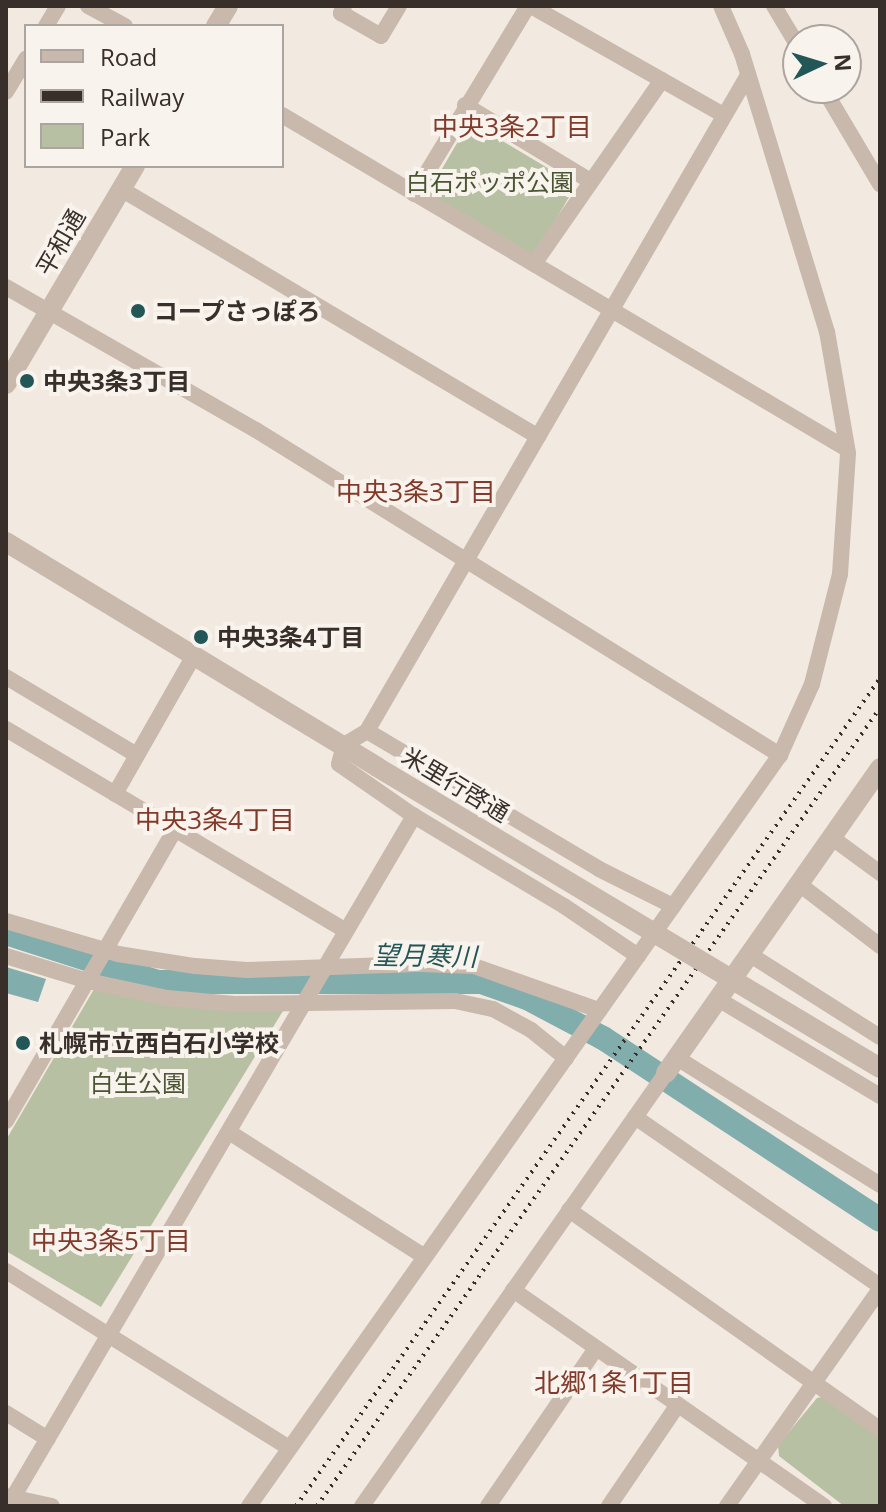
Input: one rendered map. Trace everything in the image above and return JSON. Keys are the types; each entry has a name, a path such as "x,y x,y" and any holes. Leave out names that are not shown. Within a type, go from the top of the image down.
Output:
{"street":[{"path":"47,24 58,6"},
{"path":"88,6 121,24"},
{"path":"217,24 228,6"},
{"path":"344,6 341,13 381,36 399,6"},
{"path":"414,194 465,105 530,6 722,114"},
{"path":"249,1506 780,755 812,684 840,574 847,449 827,332 748,75 721,6"},
{"path":"774,6 785,24"},
{"path":"6,92 24,62"},
{"path":"638,956 564,906 414,816 346,772 339,764 344,745 367,731 722,114 748,75"},
{"path":"534,264 589,180 662,80"},
{"path":"832,104 880,184"},
{"path":"465,105 589,180"},
{"path":"284,116 847,449"},
{"name":"平和通","path":"6,384 134,168"},
{"path":"121,189 538,437"},
{"path":"6,287 256,430 780,755"},
{"name":"米里行啓通","path":"6,542 880,1068"},
{"path":"115,794 195,654"},
{"path":"6,677 137,755"},
{"path":"6,729 346,931"},
{"path":"367,731 599,869 673,906"},
{"path":"362,1506 880,768"},
{"path":"52,1506 9,1500 111,1334 414,816"},
{"path":"6,1121 175,830"},
{"path":"831,837 880,873"},
{"path":"799,884 880,946"},
{"path":"6,921 104,954 195,966 322,972 474,966 594,1016"},
{"path":"749,954 880,1037"},
{"path":"6,956 167,998 235,1004 306,999 455,1001 493,1009 568,1055"},
{"path":"718,999 880,1096"},
{"path":"671,1066 880,1185"},
{"path":"635,1117 880,1288 727,1506"},
{"path":"229,1132 425,1257"},
{"path":"569,1210 880,1429"},
{"path":"6,1271 289,1448"},
{"path":"513,1290 824,1506"},
{"path":"488,1506 596,1348"},
{"path":"609,1506 677,1406"},
{"path":"6,1413 48,1439"}],"green space":[{"name":"白石ポッポ公園","path":"474,124 576,185 534,257 430,196 429,191 467,126"},
{"name":"白生公園","path":"97,984 286,1006 101,1307 6,1251 6,1140"},
{"path":"826,1396 880,1436 880,1506 844,1506 779,1456 778,1445 817,1398"}],"water":[{"path":"6,967 46,979 38,1002 6,993"}],"waterway":[{"name":"望月寒川","path":"6,933 158,982 481,982 527,998 603,1038 880,1220"}],"railway":[{"path":"296,1506 880,678"},
{"path":"317,1506 880,708"}],"place":[{"name":"コープさっぽろ","path":"138,311"},
{"name":"中央3条3丁目","path":"27,381"},
{"name":"中央3条4丁目","path":"201,637"},
{"name":"札幌市立西白石小学校","path":"23,1043"}],"district":[{"name":"中央3条2丁目","path":"512,127"},
{"name":"中央3条3丁目","path":"416,492"},
{"name":"中央3条4丁目","path":"215,820"},
{"name":"中央3条5丁目","path":"111,1241"},
{"name":"北郷1条1丁目","path":"614,1383"}]}
